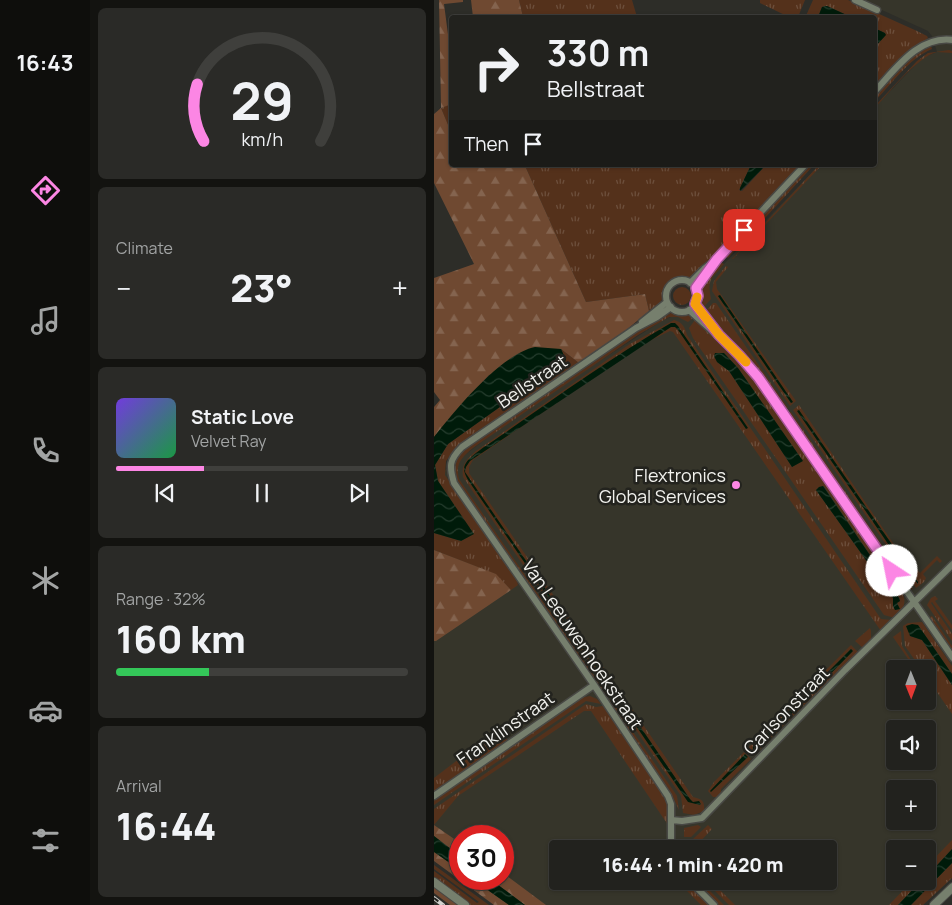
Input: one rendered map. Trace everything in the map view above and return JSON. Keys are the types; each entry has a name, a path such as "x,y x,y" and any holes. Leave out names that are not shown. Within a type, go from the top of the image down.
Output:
{"street":[{"path":"855,0 877,10"},
{"path":"877,89 909,54 921,46 932,42 952,40"},
{"path":"696,288 717,259 803,167"},
{"path":"690,283 717,259"},
{"path":"682,280 696,288 698,296 695,304 689,310 680,311 669,305 666,293 670,285 682,280"},
{"path":"695,304 719,335"},
{"name":"Bellstraat","path":"451,463 454,455 462,447 669,305"},
{"path":"689,310 719,335 758,377 952,658"},
{"name":"Van Leeuwenhoekstraat","path":"451,463 450,471 454,484 668,796 671,804 671,840"},
{"name":"Carlsonstraat","path":"671,820 682,821 702,818 952,564"},
{"name":"Franklinstraat","path":"434,796 594,686"},
{"path":"434,882 465,905"},
{"path":"934,905 952,887"},
{"path":"699,890 714,905"}],"shaded area":[{"path":"860,0 952,0 952,871 936,889 936,840 886,840 886,890 935,890 921,905 499,905 478,890 514,890 514,825 449,825 449,869 434,857 434,642 441,473 521,412 663,320 676,315 688,318 704,299 703,286 817,167 877,167 877,105 922,58 937,52 932,36 928,31"}],"green space":[{"path":"439,0 463,0 463,2 444,4 449,42 449,105 441,108"},
{"path":"471,0 519,0 523,15 473,15"},
{"path":"519,0 632,0 636,15 523,15"},
{"path":"760,0 805,0 799,15 785,15 760,3"},
{"path":"813,0 848,0 917,31 928,38 902,57 877,84 877,45 885,33 877,29 877,15 847,15 827,6 822,7 819,15 806,15"},
{"path":"931,46 932,49 923,53 908,65 877,99 877,94 913,56"},
{"path":"949,50 952,51 952,53 937,52 929,55 912,68 877,106 917,61 928,53"},
{"path":"449,105 449,127 441,108"},
{"path":"441,108 449,127 449,167 528,167 526,168 586,302 645,294 649,311 625,331 579,363 561,349 489,375 434,437 434,407 440,400 434,392 434,278 474,264 434,183 434,114"},
{"path":"750,167 739,190 742,191 764,167 799,167 726,244 691,277 674,279 669,282 659,304 649,311 645,294 586,302 526,168"},
{"path":"808,167 812,167 728,258 726,256"},
{"path":"817,167 820,167 733,259"},
{"path":"720,262 724,264 710,283 711,299 702,309 700,302 701,290"},
{"path":"726,266 728,267 716,282 717,289 796,401 790,406 712,291 714,281","holes":["720,295 792,402 791,403 718,296"]},
{"path":"682,287 688,290 691,296 688,302 682,305 676,302 673,296 676,290"},
{"path":"713,303 716,303 788,408 783,407 758,370 705,312"},
{"path":"671,313 689,315 693,318 688,322 678,317 669,317 638,335 480,443 463,458 458,467 459,479 607,697 457,481 455,467 459,456 466,449 632,334"},
{"path":"674,320 683,325 687,335 881,619 892,620 881,631 673,332 670,331 643,344 473,460 469,467 469,473 693,797 702,801 704,811 694,815 683,813 681,796 463,477 465,462 476,451 630,344"},
{"path":"695,320 748,369 901,591 904,600 903,608 895,618 884,615 693,338 689,328","holes":["724,353 738,368 802,461 792,467 729,371 717,362","824,486 899,598 900,601 897,603 899,609 895,610 893,598 816,490"]},
{"path":"561,349 579,363 455,449 446,461 445,475 517,581 518,585 511,590 495,574 434,550 434,533 461,541 473,534 438,481 435,465 448,444 566,360"},
{"path":"799,405 908,565 912,563 920,573 937,556 942,561 940,563 937,560 923,574 926,578 924,582 916,588 793,410","holes":["797,411 918,582 906,570"]},
{"path":"790,412 913,590 907,586 789,416"},
{"path":"434,550 496,574 511,590 436,641 434,641"},
{"path":"935,596 938,599 935,601 952,625 952,630 931,603 952,634 952,641 927,605 931,598"},
{"path":"932,616 952,646 952,653 928,618"},
{"path":"922,622 952,666 952,674 918,625 910,636 922,640 935,660 915,660 905,646 903,626 908,623"},
{"path":"870,628 871,639 863,648 855,641"},
{"path":"901,631 902,646 911,660 909,660 893,637"},
{"path":"851,645 858,652 854,659 851,658 755,754 748,748","holes":["851,649 852,651 760,746 752,748"]},
{"path":"936,661 952,685 952,714 936,691"},
{"path":"590,696 597,699 601,704 586,701 434,805 434,799 580,698"},
{"path":"611,700 677,796 679,810 673,797 609,702"},
{"path":"586,704 596,707 603,706 666,799 669,814 668,825 591,711 584,711 458,796 434,825 434,809"},
{"path":"498,729 500,731 503,730 507,740 434,792 434,778"},
{"path":"744,752 751,759 721,789 721,794 718,797 713,797 708,791 714,782"},
{"path":"434,825 449,835 449,848 434,836"},
{"path":"698,825 701,827 691,837 684,837 684,828"},
{"path":"708,825 712,829 702,840 692,840"},
{"path":"952,840 952,849 936,866 936,857"},
{"path":"434,852 449,862 449,872 434,861"},
{"path":"952,863 952,878 923,905 911,905 926,890 936,890 936,879"},
{"path":"434,865 449,876 449,880 434,869"},
{"path":"434,871 449,882 449,889 434,878"},
{"path":"514,881 546,905 525,905 505,890 514,890"},
{"path":"434,886 460,905 450,905 434,893"},
{"path":"450,890 460,890 477,903 479,902 463,890 468,890 489,905 471,905"},
{"path":"474,890 488,890 509,905 494,905"},
{"path":"686,890 695,890 711,905 701,905"},
{"path":"703,890 709,890 724,905 718,905"},
{"path":"714,890 720,890 735,905 729,905"},
{"path":"903,890 912,890 898,905 889,905"}],"water":[{"path":"827,6 847,15 819,15 822,7"},
{"path":"877,29 886,35 877,45"},
{"path":"750,167 764,167 740,191"},
{"path":"720,295 793,402 791,403 718,296"},
{"path":"671,323 675,323 678,326 748,428 746,429 678,330 675,327 671,327 470,461 465,472 690,799 693,802 699,801 700,805 688,802 468,480 465,474 464,469 469,459 486,446 609,361"},
{"path":"535,347 561,349 566,360 448,444 435,465 438,481 474,534 461,541 434,533 434,437 454,412 494,371 508,360"},
{"path":"715,353 724,353 738,368 803,461 792,467 729,371 717,362 714,356"},
{"path":"799,410 918,584 906,570 797,411"},
{"path":"823,486 899,598 900,601 897,603 900,609 895,610 893,598 816,490"},
{"path":"918,625 952,674 952,685 922,640 910,636 906,626"},
{"path":"851,649 853,651 760,746 753,750 753,747"},
{"path":"745,754 748,757 711,792 710,791"},
{"path":"434,836 449,848 449,862 434,852"},
{"path":"952,849 952,863 936,879 936,866"},
{"path":"488,890 505,890 525,905 509,905"},
{"path":"912,890 926,890 911,905 898,905"}],"railway":[{"path":"434,898 443,905"}],"slow traffic":[{"path":"697,297 695,304 719,335 746,362"}],"place":[{"name":"Flextronics Global Services","path":"736,485"}],"route":[{"path":"744,230 717,259 696,288 698,296 695,304 719,335 758,377 892,571"}]}
